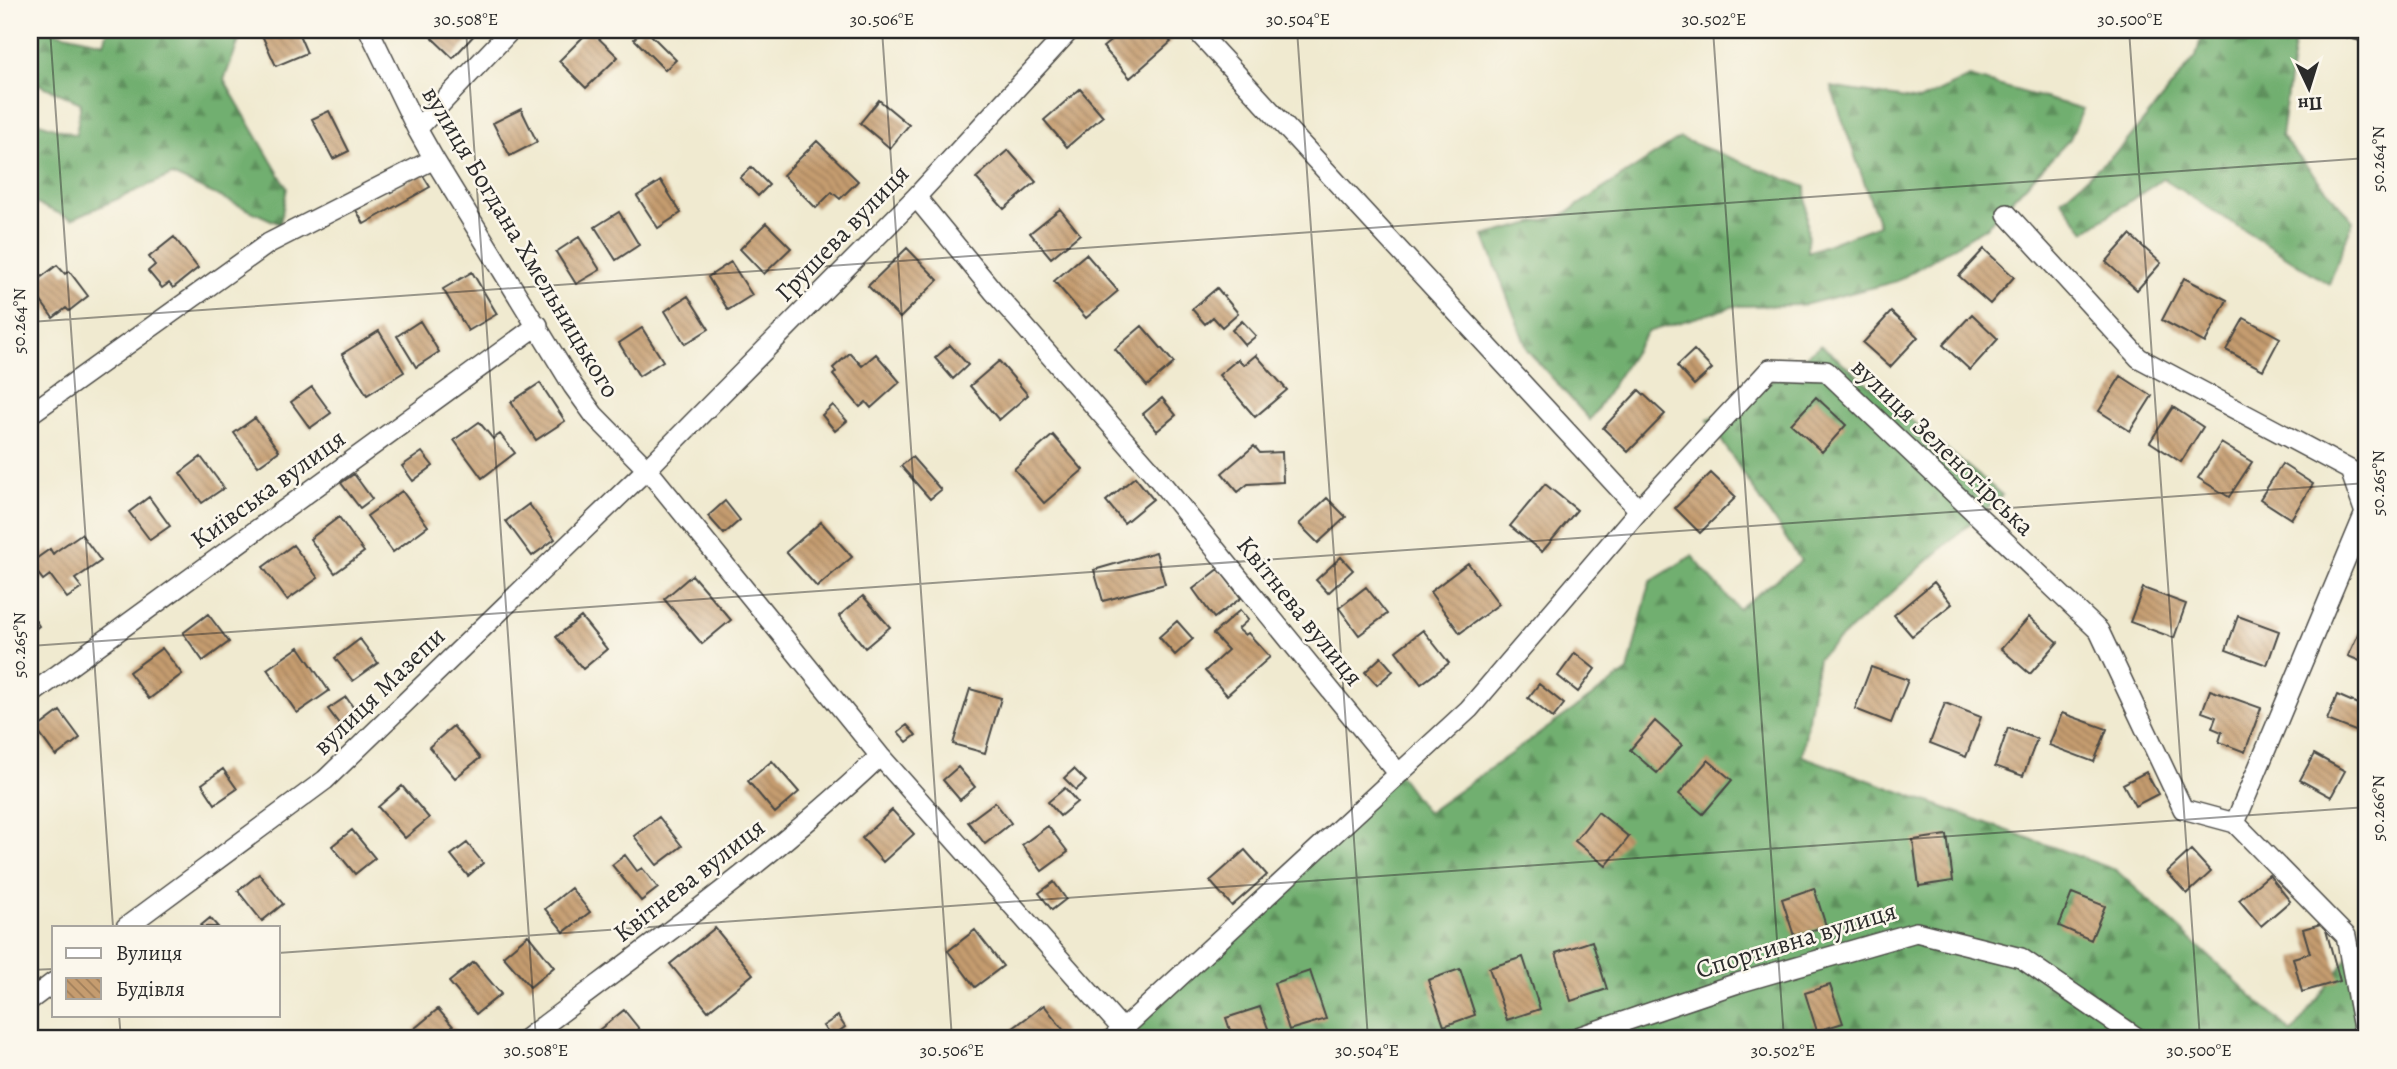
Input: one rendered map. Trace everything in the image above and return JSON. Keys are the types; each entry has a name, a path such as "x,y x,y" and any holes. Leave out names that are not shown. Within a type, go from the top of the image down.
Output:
{"street":[{"name":"вулиця Богдана Хмельницького","path":"369,30 434,159 573,386 594,415 647,469"},
{"path":"417,129 511,30"},
{"name":"Грушева вулиця","path":"647,469 916,197 1070,30"},
{"path":"1196,30 1639,510"},
{"path":"30,414 269,243 434,159"},
{"name":"Квітнева вулиця","path":"916,197 994,292 1154,474 1398,773"},
{"path":"2007,214 2139,358 2350,470 2366,511 2235,823 2346,936 2365,1039"},
{"name":"Київська вулиця","path":"30,695 538,325"},
{"name":"вулиця Зеленогірська","path":"1398,773 1469,709 1639,510 1770,369 1826,371 2099,631 2183,808 2235,823"},
{"path":"647,469 880,756 1118,1035 1398,773"},
{"name":"вулиця Мазепи","path":"127,926 324,780 647,469"},
{"name":"Квітнева вулиця","path":"526,1039 705,903 824,808 880,756"},
{"name":"Спортивна вулиця","path":"1572,1039 1738,983 1916,932 2021,958 2139,1039"},
{"path":"30,1000 52,984"}],"green space":[{"path":"30,30 47,30 104,43 108,30 236,30 240,38 224,80 287,188 280,224 172,175 72,219 30,201 30,120 76,135 81,103 30,80"},
{"path":"2203,30 2296,30 2281,136 2353,221 2329,284 2163,179 2085,231 2061,200 2124,145 2196,57"},
{"path":"1969,77 2083,109 2070,139 1986,227 1897,281 1804,305 1735,306 1647,332 1590,420 1528,351 1484,236 1563,215 1680,138 1806,187 1808,252 1879,225 1831,87 1919,101"},
{"path":"1821,345 2002,495 1818,658 1802,756 2116,870 2292,1033 2367,932 2367,1039 1113,1039 1398,773 1427,813 1628,671 1650,582 1692,556 1738,609 1801,561 1708,420 1765,385"}],"building":[{"path":"297,30 307,53 276,66 260,31"},
{"path":"434,30 477,32 453,58 429,35"},
{"path":"590,30 618,57 586,88 559,61"},
{"path":"642,30 646,30 676,60 665,70 634,39"},
{"path":"1124,30 1161,30 1171,42 1130,78 1103,47"},
{"path":"2320,30 2363,30 2360,41"},
{"path":"1080,89 1103,116 1067,147 1044,120"},
{"path":"879,100 909,125 890,148 860,123"},
{"path":"521,109 537,142 510,156 493,123"},
{"path":"329,111 349,151 333,159 312,119"},
{"path":"817,141 858,181 840,199 832,192 816,208 783,175"},
{"path":"1008,150 1036,182 1004,209 976,178"},
{"path":"751,167 769,185 758,196 740,178"},
{"path":"422,174 430,187 364,224 356,210"},
{"path":"661,181 681,213 658,228 637,196"},
{"path":"1060,209 1080,234 1051,258 1030,233"},
{"path":"619,212 639,245 616,260 595,227"},
{"path":"766,223 791,248 764,274 740,249"},
{"path":"2130,235 2161,263 2137,290 2106,262"},
{"path":"174,237 198,268 173,288 169,283 162,288 148,271 155,265 149,257"},
{"path":"579,237 600,270 576,284 556,252"},
{"path":"907,248 938,280 900,318 868,286"},
{"path":"1984,249 2014,277 1990,304 1959,276"},
{"path":"1086,254 1118,291 1086,318 1054,281"},
{"path":"731,262 752,295 728,310 708,277"},
{"path":"57,265 65,274 69,271 88,296 69,311 66,308 53,318 30,286"},
{"path":"472,272 497,314 468,331 443,289"},
{"path":"2184,278 2227,300 2205,343 2162,320"},
{"path":"1217,288 1238,313 1222,327 1213,317 1205,324 1192,309"},
{"path":"688,296 709,329 685,344 665,311"},
{"path":"1891,312 1918,337 1890,367 1863,343"},
{"path":"1972,314 1998,339 1970,370 1943,345"},
{"path":"2244,318 2280,338 2263,370 2226,350"},
{"path":"420,321 439,352 416,367 397,336"},
{"path":"1242,321 1256,336 1245,345 1232,330"},
{"path":"1142,326 1174,363 1147,386 1115,349"},
{"path":"642,328 663,361 639,376 619,343"},
{"path":"379,331 404,372 367,395 342,354"},
{"path":"950,345 968,365 953,379 935,358"},
{"path":"1694,350 1712,369 1694,385 1677,366"},
{"path":"850,353 862,366 876,354 900,382 871,408 866,402 860,407 833,375 836,372 833,368"},
{"path":"1256,355 1287,390 1255,417 1219,375 1238,359 1244,365"},
{"path":"999,361 1028,395 999,420 970,386"},
{"path":"2121,376 2152,396 2130,431 2099,411"},
{"path":"540,383 565,421 536,440 511,402"},
{"path":"312,387 331,413 310,428 291,402"},
{"path":"1639,390 1665,414 1628,452 1603,428"},
{"path":"1816,397 1846,425 1822,452 1791,424"},
{"path":"1162,398 1176,415 1157,431 1143,414"},
{"path":"833,405 847,421 835,431 822,415"},
{"path":"2173,407 2203,427 2181,462 2150,442"},
{"path":"255,418 279,451 258,466 234,433"},
{"path":"479,422 493,439 500,434 515,453 482,478 454,440"},
{"path":"1053,435 1083,470 1044,503 1014,469"},
{"path":"2221,443 2252,462 2229,497 2198,478"},
{"path":"1254,446 1260,453 1282,452 1283,482 1248,484 1238,492 1222,473"},
{"path":"422,452 433,466 413,481 402,466"},
{"path":"201,457 224,488 202,503 180,473"},
{"path":"912,457 941,490 930,499 901,466"},
{"path":"2282,464 2313,484 2291,519 2260,499"},
{"path":"1711,473 1736,497 1700,533 1675,508"},
{"path":"354,474 372,499 360,508 341,483"},
{"path":"1135,477 1153,499 1124,523 1106,501"},
{"path":"1545,484 1577,510 1542,552 1510,526"},
{"path":"402,491 428,526 393,552 367,516"},
{"path":"149,497 170,526 150,540 129,512"},
{"path":"1327,498 1346,517 1318,543 1299,524"},
{"path":"725,501 740,520 724,534 708,516"},
{"path":"529,504 555,539 532,556 506,521"},
{"path":"339,517 364,552 335,573 310,539"},
{"path":"821,522 852,557 817,587 786,552"},
{"path":"81,534 101,561 75,579 82,588 67,598 50,575 43,580 30,563 50,549 53,554"},
{"path":"293,545 318,578 287,600 263,567"},
{"path":"1156,552 1165,584 1103,601 1094,570"},
{"path":"1341,557 1353,570 1328,593 1316,580"},
{"path":"1468,563 1499,604 1460,633 1430,592"},
{"path":"1219,569 1241,598 1214,618 1193,589"},
{"path":"692,575 731,620 702,644 664,599"},
{"path":"1934,582 1952,604 1912,636 1894,615"},
{"path":"1366,587 1387,614 1359,635 1339,608"},
{"path":"2143,588 2186,604 2174,638 2130,622"},
{"path":"863,596 890,627 865,648 839,616"},
{"path":"1240,610 1248,620 1238,629 1245,635 1248,633 1270,657 1227,695 1205,671 1228,650 1213,634"},
{"path":"30,612 39,626 30,633"},
{"path":"208,614 229,642 203,661 183,633"},
{"path":"2238,616 2279,631 2267,665 2226,650"},
{"path":"581,617 607,649 583,669 556,637"},
{"path":"2029,617 2058,642 2030,674 2001,649"},
{"path":"1177,621 1193,639 1175,655 1159,637"},
{"path":"1423,630 1449,663 1421,684 1396,651"},
{"path":"2359,632 2367,635 2367,664 2348,656"},
{"path":"360,639 378,663 353,681 335,658"},
{"path":"299,647 329,691 297,713 267,669"},
{"path":"162,648 182,674 149,699 129,672"},
{"path":"1575,653 1595,669 1578,692 1558,676"},
{"path":"1381,657 1393,671 1377,685 1365,672"},
{"path":"1871,667 1908,680 1891,723 1855,709"},
{"path":"1539,684 1564,704 1553,718 1528,698"},
{"path":"970,689 1001,698 985,753 953,744"},
{"path":"2210,690 2261,708 2245,752 2219,742 2222,732 2212,728 2216,717 2202,712"},
{"path":"2337,695 2367,708 2367,723 2363,734 2327,720"},
{"path":"346,697 357,713 340,725 328,709"},
{"path":"1945,703 1981,717 1966,757 1930,743"},
{"path":"60,711 80,738 56,756 36,729"},
{"path":"2062,713 2107,729 2094,762 2049,745"},
{"path":"1655,721 1682,745 1657,773 1630,750"},
{"path":"907,725 916,735 907,742 898,732"},
{"path":"453,726 480,758 455,778 429,747"},
{"path":"2008,728 2037,739 2023,776 1995,766"},
{"path":"2314,754 2345,771 2331,797 2300,780"},
{"path":"1708,760 1732,780 1703,814 1679,794"},
{"path":"772,761 799,792 775,813 748,781"},
{"path":"958,767 975,787 960,800 943,780"},
{"path":"223,769 237,789 215,804 202,784"},
{"path":"1074,769 1086,781 1076,790 1064,778"},
{"path":"2146,772 2158,794 2135,806 2123,784"},
{"path":"402,786 429,818 405,838 378,807"},
{"path":"1065,788 1077,802 1060,816 1048,802"},
{"path":"995,802 1011,823 985,844 968,822"},
{"path":"892,810 914,834 883,862 862,838"},
{"path":"1598,812 1629,837 1606,866 1575,841"},
{"path":"659,817 682,846 657,865 634,836"},
{"path":"1048,826 1068,852 1042,871 1022,845"},
{"path":"352,830 375,858 355,874 332,846"},
{"path":"1947,835 1953,881 1919,886 1913,840"},
{"path":"467,843 483,863 468,876 451,855"},
{"path":"1245,850 1267,875 1232,906 1210,881"},
{"path":"2191,850 2211,872 2187,894 2167,872"},
{"path":"625,855 637,871 642,868 658,888 641,901 612,865"},
{"path":"259,874 283,904 262,921 238,891"},
{"path":"2269,875 2290,901 2261,926 2239,900"},
{"path":"1054,882 1066,899 1052,910 1039,893"},
{"path":"571,888 590,912 564,932 545,909"},
{"path":"1814,888 1826,926 1794,936 1782,899"},
{"path":"2072,893 2105,906 2091,940 2059,926"},
{"path":"210,918 217,926 200,926"},
{"path":"2324,923 2340,981 2302,992 2293,958 2310,953 2303,929"},
{"path":"715,928 753,974 708,1011 670,964"},
{"path":"975,930 1003,966 975,987 948,951"},
{"path":"528,935 554,967 530,987 503,956"},
{"path":"1592,941 1607,989 1571,1001 1556,953"},
{"path":"1523,957 1540,1009 1507,1020 1489,968"},
{"path":"474,962 501,994 476,1014 449,982"},
{"path":"1460,969 1475,1015 1444,1026 1428,980"},
{"path":"1310,971 1326,1019 1289,1030 1274,983"},
{"path":"1830,985 1843,1023 1817,1031 1805,993"},
{"path":"1044,1005 1065,1032 1055,1039 1002,1039 1001,1037"},
{"path":"1260,1007 1272,1039 1233,1039 1226,1018"},
{"path":"438,1009 464,1039 422,1039 414,1029"},
{"path":"624,1010 640,1030 628,1039 606,1039 599,1030"},
{"path":"838,1016 845,1027 831,1037 823,1026"}]}
